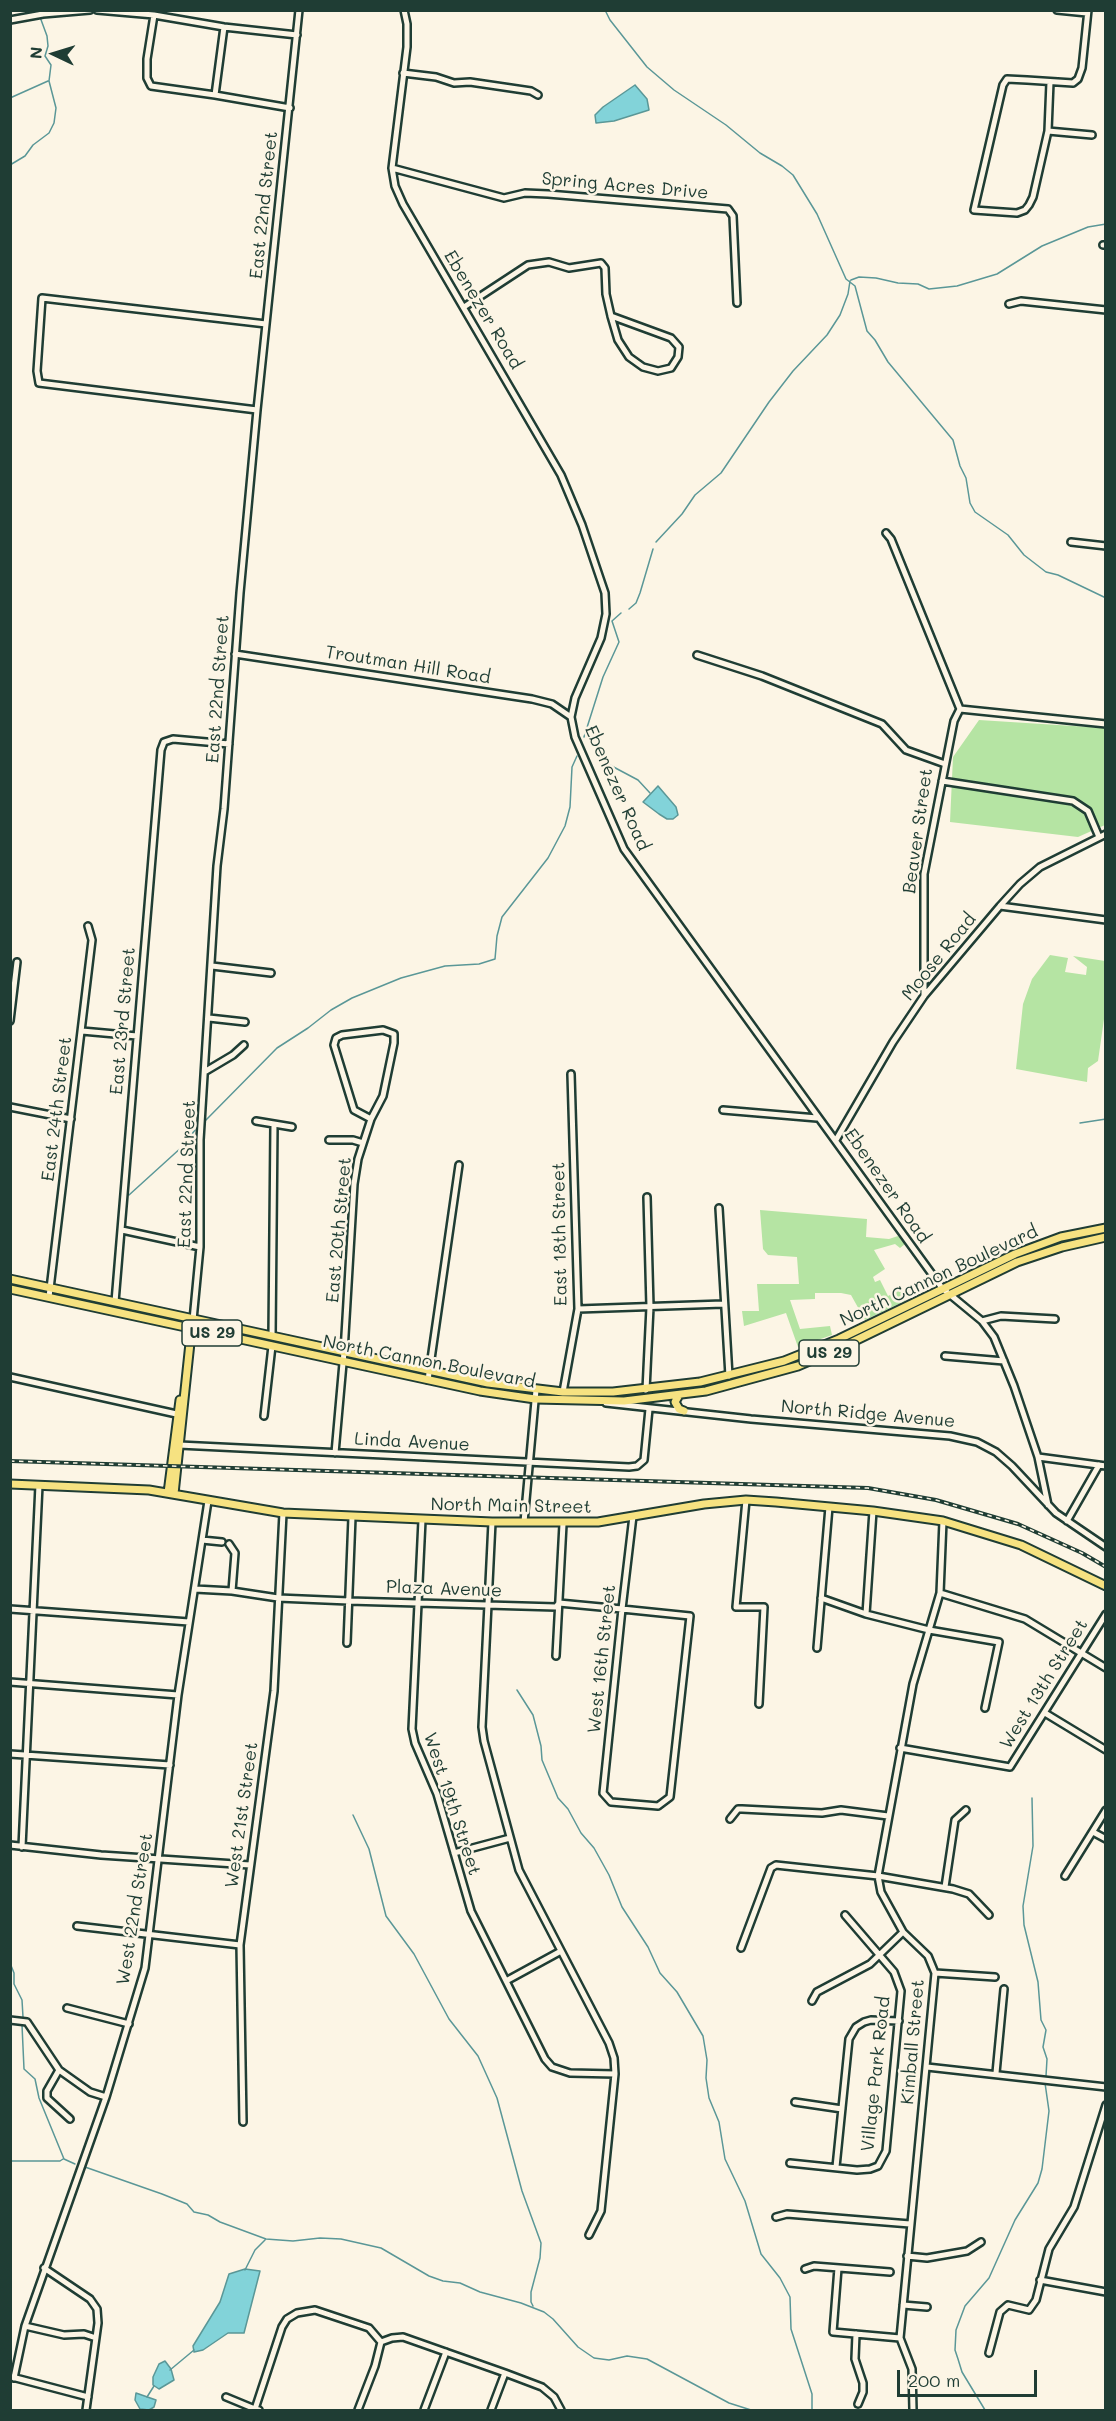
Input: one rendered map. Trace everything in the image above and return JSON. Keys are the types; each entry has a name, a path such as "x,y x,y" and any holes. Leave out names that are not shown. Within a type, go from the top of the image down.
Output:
{"main road":[{"name":"North Cannon Boulevard","path":"10,1289 192,1324 272,1336 488,1383 563,1392 646,1390 729,1376 799,1356 1033,1246 1074,1234 1106,1228"},
{"name":"North Cannon Boulevard","path":"10,1279 115,1302 272,1346 428,1380 535,1399 591,1401 645,1399 737,1384 798,1366 1028,1258 1074,1243 1106,1237"},
{"name":"East 22nd Street","path":"171,1493 192,1324"},
{"path":"679,1395 675,1402 679,1409 684,1411"},
{"name":"East 22nd Street","path":"171,1493 179,1445 180,1415"},
{"name":"North Main Street","path":"10,1484 115,1488 171,1493 283,1513 422,1520 563,1524 598,1522 704,1504 746,1500 873,1511 943,1521 1021,1545 1106,1586"}],"street":[{"path":"10,20 38,14 90,10"},
{"path":"97,10 154,15 224,27 297,35"},
{"name":"East 22nd Street","path":"192,1324 201,1246 200,1140 217,866 257,410 299,10"},
{"name":"Ebenezer Road","path":"404,10 407,24 407,46 392,168 395,186 402,204 561,475 582,525 605,592 606,614 601,638 575,698 571,717 575,737 624,849 942,1288 982,1321 994,1337 1038,1457 1048,1505"},
{"path":"1050,82 1048,131 1033,197 1026,209 1008,214 974,210 1003,85 1007,79 1073,83 1078,78 1082,68 1087,12 1057,10"},
{"path":"154,15 147,59 147,78 151,87 290,108"},
{"path":"215,95 224,27"},
{"path":"403,73 436,77 454,83 470,82 531,91 538,95"},
{"path":"1048,131 1092,135"},
{"name":"Spring Acres Drive","path":"392,168 504,198 525,193 548,194 728,209 733,216 736,303"},
{"path":"464,307 528,265 549,262 568,268 601,262 605,268 606,294 611,316 618,340 629,357 643,367 658,371 671,368 678,357 679,347 671,338 611,316"},
{"path":"257,410 39,383 37,371 42,298 266,324"},
{"path":"1009,304 1022,301 1106,310"},
{"path":"886,533 891,539 960,709 954,721 945,764"},
{"path":"1071,542 1106,546"},
{"name":"Troutman Hill Road","path":"235,654 532,699 552,704 571,717"},
{"name":"Beaver Street","path":"697,655 782,684 882,724 906,750 945,764 924,874 924,996"},
{"path":"960,709 1106,724"},
{"name":"East 23rd Street","path":"115,1302 161,750 164,742 173,739 229,744"},
{"path":"942,781 1073,801 1088,811 1102,836"},
{"name":"Moose Road","path":"836,1140 893,1042 924,996 1000,906 1040,867 1102,836"},
{"path":"1000,906 1106,920"},
{"name":"East 24th Street","path":"49,1297 92,940 88,926"},
{"path":"10,1021 17,962"},
{"path":"212,966 271,973"},
{"path":"209,1018 245,1022"},
{"path":"82,1031 137,1036"},
{"name":"East 20th Street","path":"335,1453 344,1361 354,1184 363,1143 371,1119 383,1096 394,1042 394,1034 390,1031 342,1035 336,1038 334,1045 354,1110 371,1119"},
{"path":"206,1071 233,1055 244,1045"},
{"name":"East 18th Street","path":"563,1392 578,1309 571,1074"},
{"path":"10,1107 71,1119"},
{"path":"723,1110 818,1118"},
{"path":"256,1121 292,1127"},
{"path":"272,1336 274,1124"},
{"path":"329,1140 353,1140 363,1143"},
{"path":"428,1380 459,1165"},
{"path":"646,1390 651,1306 647,1197"},
{"path":"719,1208 729,1376"},
{"path":"122,1230 201,1246"},
{"path":"578,1309 723,1304"},
{"path":"982,1321 1001,1316 1055,1319"},
{"path":"264,1416 272,1346"},
{"path":"945,1356 1004,1362"},
{"path":"10,1377 180,1415"},
{"path":"524,1522 536,1389"},
{"name":"North Ridge Avenue","path":"591,1401 649,1409 964,1438 996,1452 1048,1505 1067,1521 1106,1547"},
{"name":"Linda Avenue","path":"179,1445 629,1467 642,1463 645,1456 649,1409"},
{"path":"1038,1457 1102,1465 1067,1521"},
{"path":"22,1847 39,1485"},
{"path":"746,1500 736,1607 764,1607 759,1704"},
{"name":"West 22nd Street","path":"12,2378 25,2326 106,2097 145,1968 178,1695 208,1501"},
{"path":"817,1648 829,1507"},
{"path":"866,1614 873,1511"},
{"name":"West 21st Street","path":"243,2122 240,1945 274,1691 283,1513"},
{"name":"West 16th Street","path":"611,1802 603,1793 633,1516"},
{"path":"347,1643 352,1517"},
{"name":"West 19th Street","path":"422,1520 412,1729 415,1743 436,1794 471,1911 545,2059 552,2067 570,2073 615,2074"},
{"name":"Kimball Street","path":"900,2338 935,1973 928,1956 903,1932 881,1892 878,1876 913,1684 940,1593 943,1521"},
{"path":"492,1522 482,1727 519,1870 609,2043 614,2058 615,2074 601,2211 589,2235"},
{"path":"556,1656 563,1524"},
{"path":"202,1540 222,1542"},
{"path":"229,1544 235,1553 232,1591"},
{"name":"Plaza Avenue","path":"195,1589 232,1591 278,1598 349,1601 556,1607 559,1603 690,1616 670,1797 658,1806 611,1802"},
{"path":"940,1593 1025,1619 1106,1668"},
{"path":"821,1598 866,1614 929,1630 999,1642 985,1708"},
{"path":"10,1609 189,1622"},
{"name":"West 13th Street","path":"900,1748 1010,1767 1106,1614"},
{"path":"10,1682 178,1695"},
{"path":"1046,1713 1106,1750"},
{"path":"10,1754 170,1765"},
{"path":"730,1819 738,1809 822,1813 842,1810 888,1816"},
{"path":"945,1887 955,1820 966,1810"},
{"path":"1065,1876 1106,1810"},
{"path":"1093,1832 1106,1839"},
{"path":"454,1853 510,1838"},
{"path":"10,1845 250,1865"},
{"path":"741,1948 773,1866 878,1876 945,1887 969,1894 989,1915"},
{"name":"Village Park Road","path":"790,2163 857,2170 878,2166 883,2159 901,1991 894,1972 845,1915"},
{"path":"77,1926 240,1945"},
{"path":"812,2001 817,1992 870,1964 903,1932"},
{"path":"506,1981 561,1951"},
{"path":"935,1973 995,1977"},
{"path":"996,2073 1004,1989"},
{"path":"67,2008 129,2024"},
{"path":"10,2020 27,2022 59,2070 90,2092 106,2097"},
{"path":"836,2167 849,2039 855,2027 871,2020 899,2021"},
{"path":"927,2067 1106,2087"},
{"path":"59,2070 47,2091 47,2098 69,2119"},
{"path":"795,2103 842,2109"},
{"path":"989,2353 1000,2312 1008,2305 1029,2310 1036,2300 1049,2249 1074,2207 1106,2105"},
{"path":"776,2217 787,2214 910,2224"},
{"path":"907,2256 927,2258 967,2251 981,2242"},
{"path":"805,2269 814,2266 890,2272"},
{"path":"44,2268 90,2298 97,2309 96,2338 86,2410"},
{"path":"838,2268 833,2332 900,2338 912,2369 913,2410"},
{"path":"1041,2280 1106,2292"},
{"path":"903,2305 927,2307"},
{"path":"226,2397 257,2410 282,2327 287,2319 297,2313 315,2310 358,2323 369,2328 381,2342"},
{"path":"25,2326 64,2335 84,2334 96,2338"},
{"path":"856,2334 855,2359 863,2383 863,2392 858,2404"},
{"path":"381,2342 403,2337 505,2373 542,2387 554,2397 561,2410"},
{"path":"358,2410 375,2366 381,2342"},
{"path":"424,2410 446,2352"},
{"path":"491,2410 505,2373"},
{"path":"12,2378 88,2397"}],"green space":[{"path":"979,720 1105,728 1105,825 1078,837 950,822 953,757"},
{"path":"1050,955 1068,958 1065,972 1086,975 1087,967 1073,956 1105,961 1105,1012 1098,1061 1088,1068 1087,1082 1016,1069 1023,1004 1032,979"},
{"path":"760,1210 867,1219 866,1237 889,1239 898,1236 905,1244 900,1248 895,1244 874,1250 885,1269 873,1277 875,1282 880,1280 888,1296 900,1290 905,1301 865,1320 851,1295 815,1293 815,1299 790,1300 800,1329 830,1326 832,1335 798,1347 786,1313 744,1326 742,1311 759,1311 757,1284 799,1284 797,1257 768,1255 763,1249"}],"water":[{"path":"635,85 647,99 649,110 614,121 596,123 595,115 603,107"},
{"path":"658,786 676,807 678,815 673,819 667,819 643,802"},
{"path":"245,2269 260,2271 244,2333 228,2333 203,2350 194,2352 193,2346 220,2302 229,2274"},
{"path":"165,2361 171,2369 174,2380 159,2389 153,2385 153,2377 159,2364"},
{"path":"136,2393 156,2400 154,2407 149,2410 140,2409 135,2400"}],"waterway":[{"path":"605,10 610,20 647,67 674,90 793,175 817,214 846,279 855,286 867,331 888,362 953,440 966,478 970,503 975,512 1008,535 1024,555 1046,572 1058,575 1106,598"},
{"path":"10,165 25,156 33,145 49,133 54,123 56,108 49,81 51,65 45,56 48,46 47,36 40,17"},
{"path":"10,98 48,81"},
{"path":"851,280 859,277 876,278 898,283 918,284 929,289 957,286 997,274 1042,246 1088,227 1106,224"},
{"path":"656,542 682,514 695,495 721,473 769,402 793,371 827,335 840,315 850,281"},
{"path":"629,609 636,603 653,549"},
{"path":"584,737 603,677 619,642 612,621 621,613"},
{"path":"596,753 606,763 638,780 650,793"},
{"path":"205,1121 277,1048 352,998 401,978 445,966 479,964 495,959 497,936 502,917 548,858 565,826 570,807 572,767 577,756"},
{"path":"1080,1123 1106,1119"},
{"path":"129,1195 183,1146 195,1130"},
{"path":"517,1690 533,1715 542,1760 558,1798 594,1848 609,1875 622,1907 648,1947 660,1973 677,1992 703,2036 709,2098 719,2122 725,2159 745,2201 761,2254 780,2278 790,2297 791,2329 812,2394 812,2410"},
{"path":"1032,1798 1033,1846 1023,1906 1024,1925 1038,1982 1041,2020 1046,2030 1043,2047 1047,2059 1046,2076"},
{"path":"353,1815 369,1849 386,1916 414,1954 449,2019 478,2056 497,2098 522,2191 541,2243 540,2258 531,2292 533,2306"},
{"path":"10,1963 14,1973 14,1984 22,2000 23,2017"},
{"path":"22,2025 24,2069 35,2079 39,2098 64,2159 75,2164"},
{"path":"985,2410 962,2372 955,2350 956,2330 965,2306 989,2278 1015,2220 1038,2183 1042,2169 1049,2111 1045,2083"},
{"path":"10,2161 60,2161 63,2159"},
{"path":"85,2167 162,2194 187,2204 194,2212 208,2215 220,2222 266,2239 293,2241 320,2238 341,2239 381,2248 429,2276 460,2283 480,2292 544,2312 578,2347 594,2358 609,2360 627,2356 647,2359 729,2403 751,2410"},
{"path":"245,2270 255,2250 265,2240"},
{"path":"170,2370 194,2350"},
{"path":"147,2397 154,2386"}],"railway":[{"path":"10,1461 868,1488 936,1500 1018,1524 1082,1553 1106,1567"}]}
